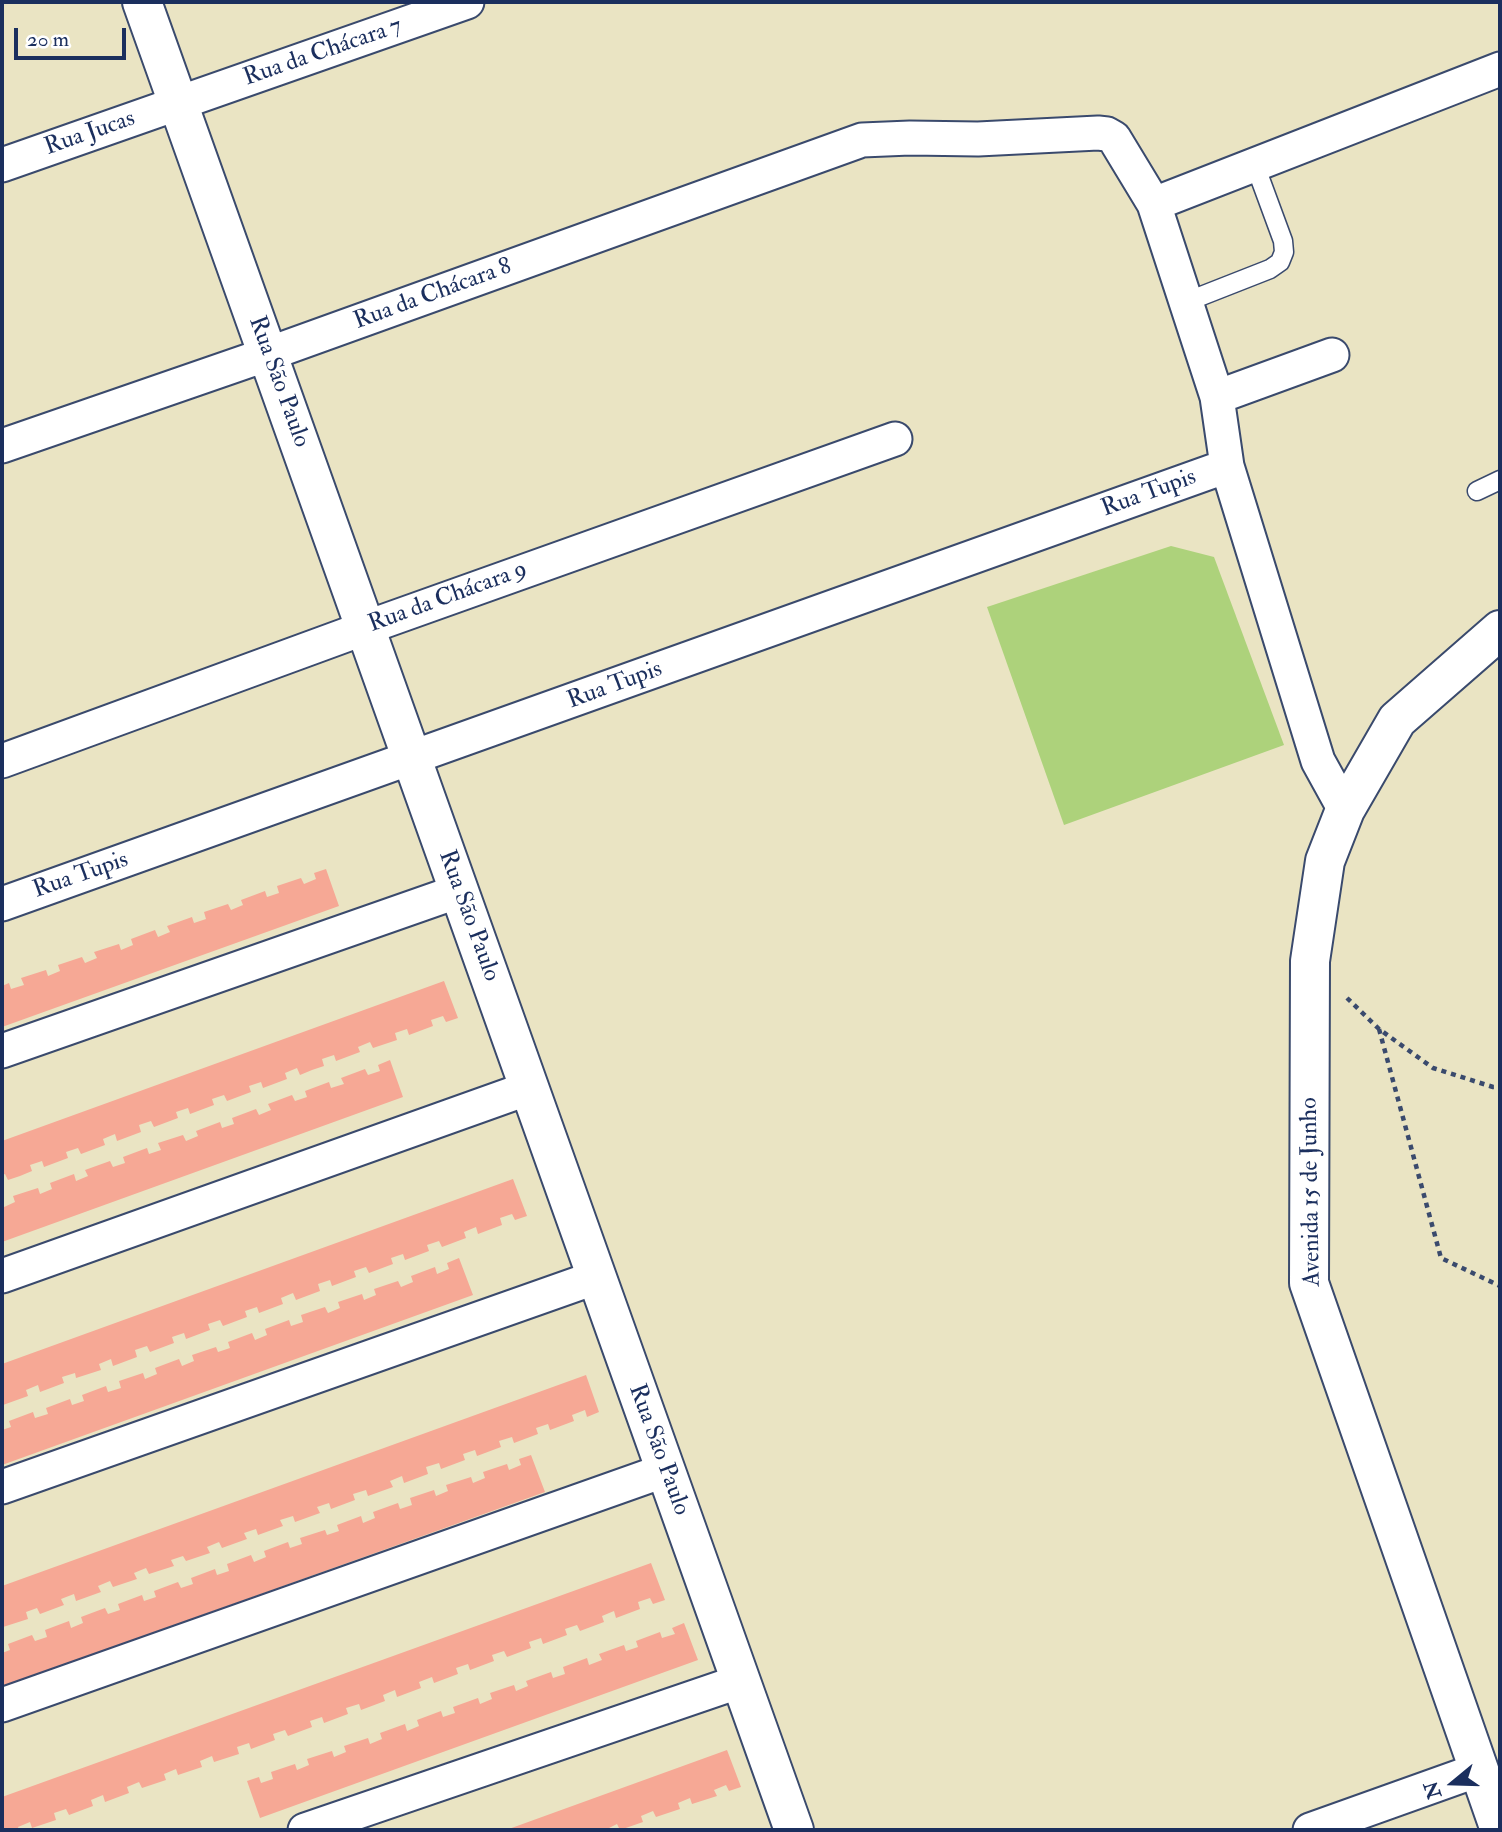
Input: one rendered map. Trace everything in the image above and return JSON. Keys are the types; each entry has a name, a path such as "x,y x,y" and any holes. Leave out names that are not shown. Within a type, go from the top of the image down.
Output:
{"street":[{"name":"Rua São Paulo","path":"142,2 794,1830"},
{"name":"Rua da Chácara 7","path":"178,104 467,2"},
{"path":"1345,810 1318,761 1227,466 1217,397 1154,204 1500,69"},
{"name":"Rua Jucas","path":"2,165 178,104"},
{"name":"Rua da Chácara 8","path":"2,446 268,354 862,140 1107,134 1120,145 1154,204"},
{"path":"1217,397 1332,355"},
{"name":"Rua da Chácara 9","path":"2,761 895,439"},
{"name":"Rua Tupis","path":"2,904 1227,466"},
{"name":"Avenida 15 de Junho","path":"1500,630 1397,720 1345,810 1325,861 1310,961 1309,1283 1500,1830"},
{"path":"2,1051 459,891"},
{"path":"2,1276 529,1088"},
{"path":"2,1487 597,1277"},
{"path":"2,1704 666,1470"},
{"path":"304,1830 741,1681"},
{"path":"1310,1830 1478,1770"}],"lane":[{"path":"1186,302 1270,269 1280,262 1284,252 1283,241 1255,165"},
{"path":"1478,491 1500,480"}],"path":[{"path":"1310,961 1379,1029 1433,1068 1500,1087"},
{"path":"1379,1029 1441,1258 1500,1286"}],"green space":[{"path":"1171,546 1214,557 1284,745 1064,825 987,607"}],"building":[{"path":"326,869 339,906 2,1027 2,986 9,983 11,989 24,985 21,978 46,970 48,976 60,971 58,965 82,957 85,963 97,958 94,952 119,944 121,950 133,945 131,939 155,930 158,937 170,932 167,926 192,917 194,923 206,919 204,912 228,904 231,910 243,905 241,900 265,891 267,897 279,893 277,886 301,878 304,884 316,879 314,873"},
{"path":"444,981 458,1018 446,1022 443,1016 431,1020 433,1026 409,1035 407,1029 395,1033 397,1040 373,1048 370,1042 358,1047 360,1052 336,1061 334,1055 322,1059 324,1066 300,1075 297,1068 285,1073 287,1079 263,1088 261,1082 249,1086 251,1092 227,1101 224,1095 212,1099 214,1105 190,1114 188,1108 176,1112 178,1118 154,1127 151,1121 139,1125 141,1132 117,1141 115,1134 103,1139 105,1145 81,1154 78,1148 66,1152 68,1158 44,1167 42,1161 30,1165 32,1171 20,1176 8,1180 5,1174 2,1175 2,1141"},
{"path":"390,1060 403,1097 2,1242 2,1208 15,1202 13,1196 38,1188 40,1194 52,1189 50,1183 74,1174 76,1181 88,1176 85,1170 110,1161 113,1167 125,1163 123,1157 147,1148 149,1154 161,1150 158,1143 183,1135 186,1141 198,1136 196,1131 220,1122 222,1128 234,1124 232,1118 256,1109 259,1115 271,1110 268,1104 292,1095 295,1101 307,1097 305,1091 329,1082 331,1088 344,1084 341,1078 365,1069 368,1075 380,1071 378,1065"},
{"path":"513,1179 527,1216 515,1220 512,1214 500,1218 502,1225 478,1234 476,1227 464,1232 466,1238 442,1247 439,1241 427,1245 429,1251 405,1260 403,1254 391,1258 393,1264 369,1273 366,1267 354,1271 356,1277 332,1286 330,1280 318,1284 320,1291 296,1300 293,1293 281,1298 283,1304 259,1313 257,1307 245,1311 247,1317 223,1326 220,1320 208,1324 210,1330 186,1339 184,1333 172,1337 174,1343 150,1352 147,1346 135,1350 137,1357 113,1366 111,1359 99,1364 101,1370 76,1378 75,1373 62,1377 64,1383 40,1392 38,1385 26,1390 28,1396 3,1405 2,1364"},
{"path":"459,1258 473,1295 2,1465 2,1430 11,1427 9,1421 33,1412 35,1418 48,1414 46,1408 70,1399 72,1405 84,1401 82,1395 106,1386 108,1392 121,1388 119,1381 143,1373 145,1379 157,1374 155,1368 179,1359 182,1366 194,1361 192,1355 216,1347 218,1352 230,1348 228,1342 252,1333 255,1340 267,1335 265,1329 289,1320 291,1326 303,1322 301,1315 325,1307 328,1313 340,1308 338,1302 362,1294 364,1300 376,1295 374,1289 398,1281 401,1287 413,1282 411,1276 435,1267 437,1274 449,1269 447,1263"},
{"path":"586,1375 599,1412 587,1417 585,1410 572,1415 574,1421 550,1430 548,1424 536,1428 538,1434 514,1443 512,1437 499,1441 501,1447 477,1456 475,1450 463,1454 465,1460 441,1469 439,1463 426,1467 428,1474 404,1483 402,1476 390,1481 393,1487 368,1496 366,1490 353,1494 355,1500 331,1509 329,1503 317,1507 320,1513 295,1522 293,1516 280,1520 283,1526 258,1535 256,1529 244,1533 247,1539 222,1548 219,1542 207,1547 210,1553 186,1561 183,1556 171,1560 174,1566 149,1574 146,1568 134,1573 137,1579 113,1587 110,1581 98,1586 101,1592 76,1601 74,1594 61,1599 64,1605 40,1614 37,1608 26,1612 28,1619 3,1627 2,1586"},
{"path":"531,1455 545,1492 2,1687 2,1653 10,1650 8,1644 32,1635 35,1641 47,1637 45,1630 69,1621 71,1628 83,1623 81,1617 105,1608 108,1614 120,1610 118,1604 142,1595 144,1601 156,1597 154,1591 178,1582 181,1588 193,1584 191,1578 215,1569 217,1575 229,1571 227,1564 251,1555 254,1562 266,1557 264,1551 288,1542 290,1548 302,1544 300,1538 325,1530 327,1535 339,1531 337,1525 361,1516 363,1523 375,1518 373,1512 398,1503 400,1509 412,1505 410,1498 434,1490 436,1496 448,1491 446,1485 471,1477 473,1483 485,1478 483,1472 507,1464 509,1470 521,1465 519,1459"},
{"path":"651,1563 665,1600 653,1604 650,1598 638,1602 640,1609 616,1618 614,1611 602,1616 604,1622 580,1631 577,1625 565,1629 567,1635 543,1644 541,1638 529,1642 531,1648 507,1657 504,1651 492,1655 494,1661 470,1670 468,1664 456,1668 458,1674 434,1683 432,1677 419,1682 421,1688 397,1697 395,1690 383,1695 385,1701 361,1710 359,1704 346,1708 348,1714 324,1723 322,1717 310,1721 312,1727 288,1736 285,1730 273,1734 275,1740 251,1749 249,1743 237,1747 239,1754 214,1762 212,1756 200,1761 202,1767 178,1775 176,1769 164,1774 166,1780 142,1788 139,1782 127,1787 129,1793 105,1802 103,1795 91,1800 93,1806 69,1815 66,1809 54,1813 56,1820 32,1828 30,1822 18,1827 19,1830 2,1830 2,1797"},
{"path":"684,1623 698,1660 260,1818 247,1781 259,1777 261,1783 273,1779 271,1772 295,1764 297,1770 309,1765 307,1759 332,1751 334,1757 346,1752 344,1746 368,1738 370,1744 382,1739 380,1733 405,1724 407,1731 419,1726 417,1720 441,1711 443,1717 455,1713 453,1707 478,1698 480,1704 492,1699 490,1693 514,1685 516,1691 528,1686 526,1681 551,1672 553,1678 565,1674 563,1667 587,1658 589,1665 602,1660 599,1654 624,1645 626,1651 638,1647 636,1641 660,1632 662,1638 675,1634 672,1628"},
{"path":"727,1750 741,1787 729,1791 726,1785 714,1790 717,1796 692,1804 690,1798 678,1803 680,1809 656,1817 653,1811 641,1816 643,1822 620,1830 617,1824 605,1830 506,1830"}]}
